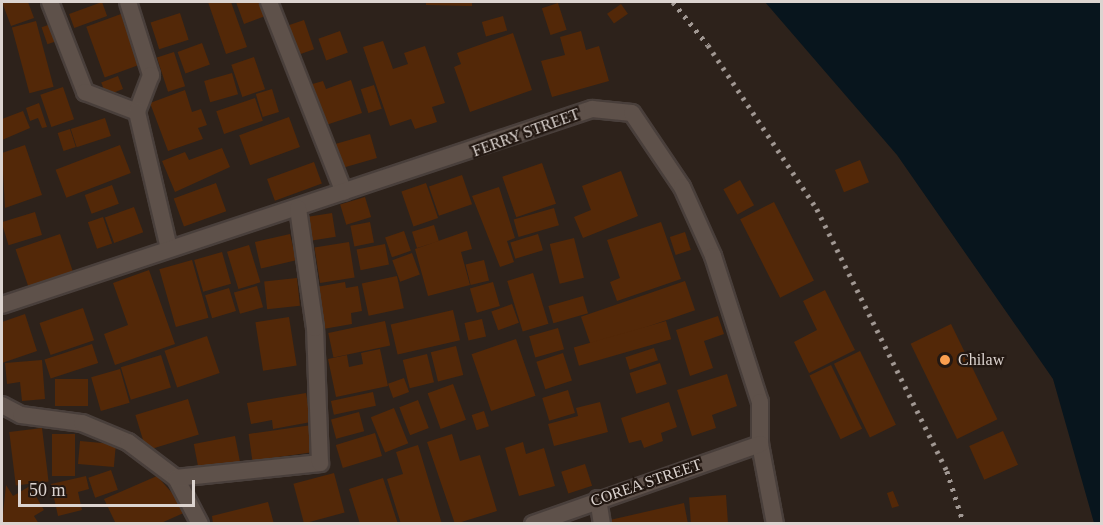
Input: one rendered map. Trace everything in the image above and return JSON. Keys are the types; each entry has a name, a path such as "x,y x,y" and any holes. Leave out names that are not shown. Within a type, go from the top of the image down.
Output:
{"street":[{"path":"51,2 85,92 137,112"},
{"path":"128,2 151,75 137,112 169,248"},
{"path":"269,2 344,192"},
{"name":"FERRY STREET","path":"2,302 298,208 592,109 632,113 700,219 760,402 760,444 776,524"},
{"path":"176,478 320,464 315,328 298,208"},
{"path":"2,405 21,415 82,423 128,442 176,478 200,524"},
{"name":"COREA STREET","path":"533,524 598,499 760,444"},
{"path":"598,499 602,524"}],"shaded area":[{"path":"765,2 1101,2 1101,523 1094,523 1053,379 897,155"}],"building":[{"path":"2,2 28,2 34,18 11,26"},
{"path":"102,2 107,16 74,28 69,14"},
{"path":"208,2 231,2 247,47 226,54"},
{"path":"236,2 263,2 268,15 244,24"},
{"path":"426,2 472,2 472,6 426,5"},
{"path":"558,3 567,30 550,35 542,8"},
{"path":"621,4 628,14 614,24 607,14"},
{"path":"180,13 189,40 159,49 151,23"},
{"path":"121,14 139,65 105,77 86,27"},
{"path":"503,16 507,30 486,36 482,22"},
{"path":"304,20 314,49 294,56 284,27"},
{"path":"36,21 54,87 29,93 12,27"},
{"path":"51,24 57,41 47,44 42,27"},
{"path":"340,31 348,53 326,60 318,39"},
{"path":"581,31 586,50 599,46 609,81 552,97 541,61 565,55 560,37"},
{"path":"513,33 532,90 470,112 454,67 461,64 457,53"},
{"path":"383,41 393,69 408,64 404,53 425,46 445,103 432,107 437,122 415,129 411,119 390,126 363,47"},
{"path":"202,43 210,65 185,74 178,52"},
{"path":"174,52 185,86 168,92 157,58"},
{"path":"254,57 265,89 242,97 231,65"},
{"path":"232,73 238,94 210,102 204,81"},
{"path":"118,76 123,89 106,96 101,82"},
{"path":"351,80 362,113 323,126 309,85 323,81 326,89"},
{"path":"374,85 382,109 368,113 361,89"},
{"path":"63,87 74,119 51,127 40,95"},
{"path":"272,89 279,112 263,117 256,94"},
{"path":"185,90 192,112 201,109 207,125 198,128 203,139 168,151 150,103"},
{"path":"255,98 263,121 224,134 216,111"},
{"path":"39,103 47,127 42,128 38,118 30,121 26,108"},
{"path":"23,111 30,128 2,140 2,119"},
{"path":"289,117 300,147 250,165 239,135"},
{"path":"105,118 111,136 77,147 71,129"},
{"path":"70,129 76,147 64,151 58,133"},
{"path":"370,134 377,158 341,168 334,144"},
{"path":"25,145 42,195 5,208 2,153"},
{"path":"120,145 131,173 66,198 56,170"},
{"path":"222,148 230,167 175,192 162,161 185,152 189,160"},
{"path":"860,160 869,182 844,192 835,170"},
{"path":"314,162 322,184 275,201 267,179"},
{"path":"542,163 556,204 516,217 502,177"},
{"path":"621,171 638,216 583,238 574,217 591,210 582,186"},
{"path":"462,175 472,204 439,216 429,186"},
{"path":"740,180 754,205 737,215 723,189"},
{"path":"216,183 226,211 184,227 174,198"},
{"path":"426,183 438,218 413,226 401,191"},
{"path":"112,185 119,204 92,214 85,195"},
{"path":"499,187 515,238 507,241 514,262 500,267 472,196"},
{"path":"365,197 371,217 346,225 340,205"},
{"path":"774,202 814,280 780,298 740,219"},
{"path":"134,207 143,232 114,243 105,218"},
{"path":"554,208 559,225 519,237 514,220"},
{"path":"35,212 42,235 9,245 2,222"},
{"path":"332,213 336,237 312,240 308,217"},
{"path":"103,217 112,243 97,249 88,222"},
{"path":"370,222 374,243 354,246 350,226"},
{"path":"661,222 681,279 617,301 610,282 620,278 607,240"},
{"path":"434,225 439,241 417,248 412,232"},
{"path":"404,231 411,251 392,257 385,238"},
{"path":"467,231 472,249 461,252 470,285 428,296 415,249"},
{"path":"685,232 691,250 676,255 670,237"},
{"path":"60,234 73,271 28,286 16,249"},
{"path":"290,234 296,260 261,268 255,242"},
{"path":"538,234 543,250 515,259 510,242"},
{"path":"574,238 584,278 560,284 550,244"},
{"path":"349,242 355,278 320,283 314,247"},
{"path":"385,244 389,265 361,270 357,250"},
{"path":"249,245 260,282 238,289 227,252"},
{"path":"222,252 231,284 203,292 194,260"},
{"path":"412,253 420,275 400,282 392,260"},
{"path":"192,260 209,318 176,327 159,269"},
{"path":"484,260 489,280 471,285 466,265"},
{"path":"149,270 175,344 115,365 104,334 128,325 113,283"},
{"path":"533,273 548,324 523,332 507,281"},
{"path":"397,276 404,308 369,316 362,283"},
{"path":"297,278 300,306 267,309 264,281"},
{"path":"685,281 695,310 591,346 581,317"},
{"path":"345,282 346,288 358,286 362,311 351,313 352,324 323,329 316,287"},
{"path":"493,282 500,306 477,313 470,289"},
{"path":"257,286 263,307 240,314 234,293"},
{"path":"229,288 236,311 212,318 205,295"},
{"path":"825,290 855,350 809,373 794,342 817,330 803,301"},
{"path":"583,296 588,313 553,323 548,306"},
{"path":"512,304 519,323 498,330 491,312"},
{"path":"83,308 94,340 51,355 40,323"},
{"path":"453,310 460,340 398,355 391,324"},
{"path":"25,314 37,351 2,363 2,322"},
{"path":"718,316 724,334 704,341 713,368 690,376 676,330"},
{"path":"289,317 297,365 263,371 255,322"},
{"path":"482,319 486,337 469,341 464,323"},
{"path":"385,321 390,345 333,358 328,333"},
{"path":"666,321 671,339 579,366 574,347"},
{"path":"951,324 997,419 957,439 911,344"},
{"path":"558,328 564,349 535,357 529,336"},
{"path":"207,336 220,373 177,388 164,351"},
{"path":"516,339 536,396 491,411 472,354"},
{"path":"92,344 98,363 51,378 44,359"},
{"path":"456,346 463,375 438,381 431,352"},
{"path":"654,348 658,360 629,370 625,357"},
{"path":"380,349 388,386 336,397 328,359 347,355 349,367 363,364 361,353"},
{"path":"860,351 896,425 870,437 834,364"},
{"path":"563,353 572,381 545,389 536,362"},
{"path":"427,354 434,382 410,388 403,360"},
{"path":"161,355 171,388 131,400 121,367"},
{"path":"42,360 45,399 22,401 20,382 7,384 5,363"},
{"path":"660,363 667,384 636,394 630,373"},
{"path":"831,365 862,429 841,439 809,376"},
{"path":"120,369 130,403 101,411 91,377"},
{"path":"727,374 737,406 712,415 716,428 692,436 677,390"},
{"path":"404,378 409,392 393,398 388,384"},
{"path":"55,379 88,379 88,406 55,406"},
{"path":"453,384 466,420 441,429 428,393"},
{"path":"568,390 575,413 549,421 542,398"},
{"path":"373,392 376,406 334,415 331,401"},
{"path":"306,393 311,422 273,429 272,420 251,424 247,403"},
{"path":"188,399 199,434 146,450 135,415"},
{"path":"418,400 429,428 410,435 399,407"},
{"path":"600,402 608,432 554,446 548,424 578,416 576,408"},
{"path":"669,402 677,427 661,433 663,441 644,448 641,440 629,443 621,418"},
{"path":"394,408 408,443 385,453 371,417"},
{"path":"484,411 489,426 477,430 472,415"},
{"path":"359,412 364,431 336,439 331,420"},
{"path":"312,425 316,452 252,461 249,434"},
{"path":"42,428 49,482 16,486 9,432"},
{"path":"1003,431 1018,465 984,480 969,446"},
{"path":"375,433 382,456 343,468 336,445"},
{"path":"52,434 75,434 75,476 52,476"},
{"path":"452,434 460,461 480,455 497,511 455,524 427,442"},
{"path":"235,436 241,467 200,475 194,444"},
{"path":"80,441 116,444 114,467 78,464"},
{"path":"523,442 526,454 544,448 555,486 519,496 505,448"},
{"path":"418,445 442,524 401,524 387,479 403,474 396,452"},
{"path":"585,464 592,486 568,494 561,472"},
{"path":"111,470 118,490 95,498 88,478"},
{"path":"334,473 345,513 304,523 293,484"},
{"path":"86,476 89,489 78,492 82,510 58,516 51,484"},
{"path":"157,476 188,511 159,524 116,524 104,499"},
{"path":"383,478 398,524 360,524 349,489"},
{"path":"6,485 13,496 30,486 44,510 34,516 39,524 2,524"},
{"path":"893,491 899,506 892,508 887,493"},
{"path":"726,495 728,524 691,524 689,498"},
{"path":"268,502 274,524 213,524 212,516"},
{"path":"684,503 688,524 611,524 610,520"}],"railway":[{"path":"673,2 708,45 817,209 947,471 964,524"}],"place":[{"name":"Chilaw","path":"945,360"}]}
